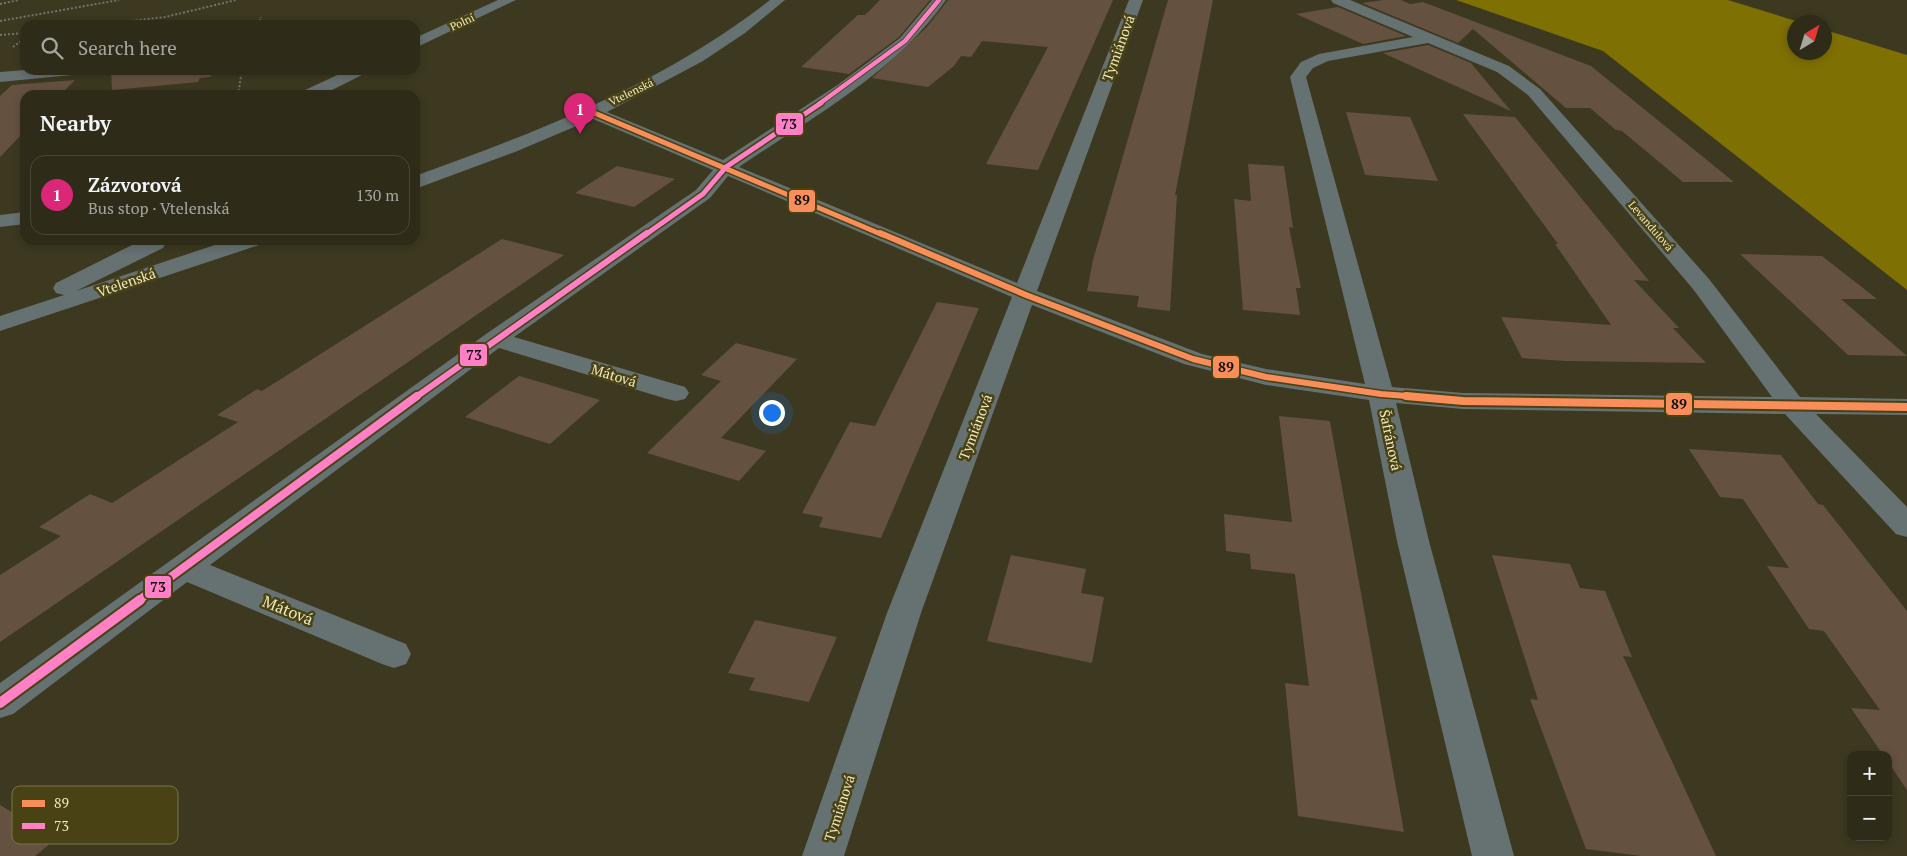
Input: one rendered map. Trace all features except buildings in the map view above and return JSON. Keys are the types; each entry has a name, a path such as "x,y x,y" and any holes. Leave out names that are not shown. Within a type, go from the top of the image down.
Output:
{"street":[{"name":"Polní","path":"420,42 509,0"},
{"name":"Vtelenská","path":"420,181 494,153 592,112 698,57 748,24 778,0"},
{"path":"0,703 182,567 495,339 703,194 726,167 845,87 905,41 939,0"},
{"name":"Tymiánová","path":"823,856 904,613 1026,295 1136,0"},
{"name":"Levandulová","path":"1338,0 1432,38 1503,70 1534,92 1701,284 1792,405 1907,526"},
{"name":"Šafránová","path":"1432,38 1324,57 1307,64 1298,77 1381,394 1413,541 1493,856"},
{"path":"0,77 21,75"},
{"path":"318,90 350,75"},
{"path":"592,112 1026,295 1193,359 1266,377 1381,394 1463,400 1907,407"},
{"path":"0,221 20,219"},
{"path":"0,320 151,245"},
{"name":"Vtelenská","path":"0,324 236,245"},
{"name":"Mátová","path":"495,339 676,393"},
{"name":"Mátová","path":"182,567 394,654"}],"path":[{"path":"0,4 19,0"},
{"path":"0,21 119,0"},
{"path":"139,20 165,17 236,0"},
{"path":"0,35 20,33"},
{"path":"239,90 241,75"}],"shaded area":[{"path":"1456,0 1728,0 1787,18 1787,60 1832,60 1832,32 1907,55 1907,290 1603,51"}],"transit line":[{"name":"73","path":"0,703 495,339 703,194 726,167 845,87 905,41 939,0"},
{"name":"89","path":"592,112 1026,295 1193,359 1266,377 1381,394 1463,401 1907,407"}],"place":[{"name":"Zázvorová","path":"580,134"}]}
